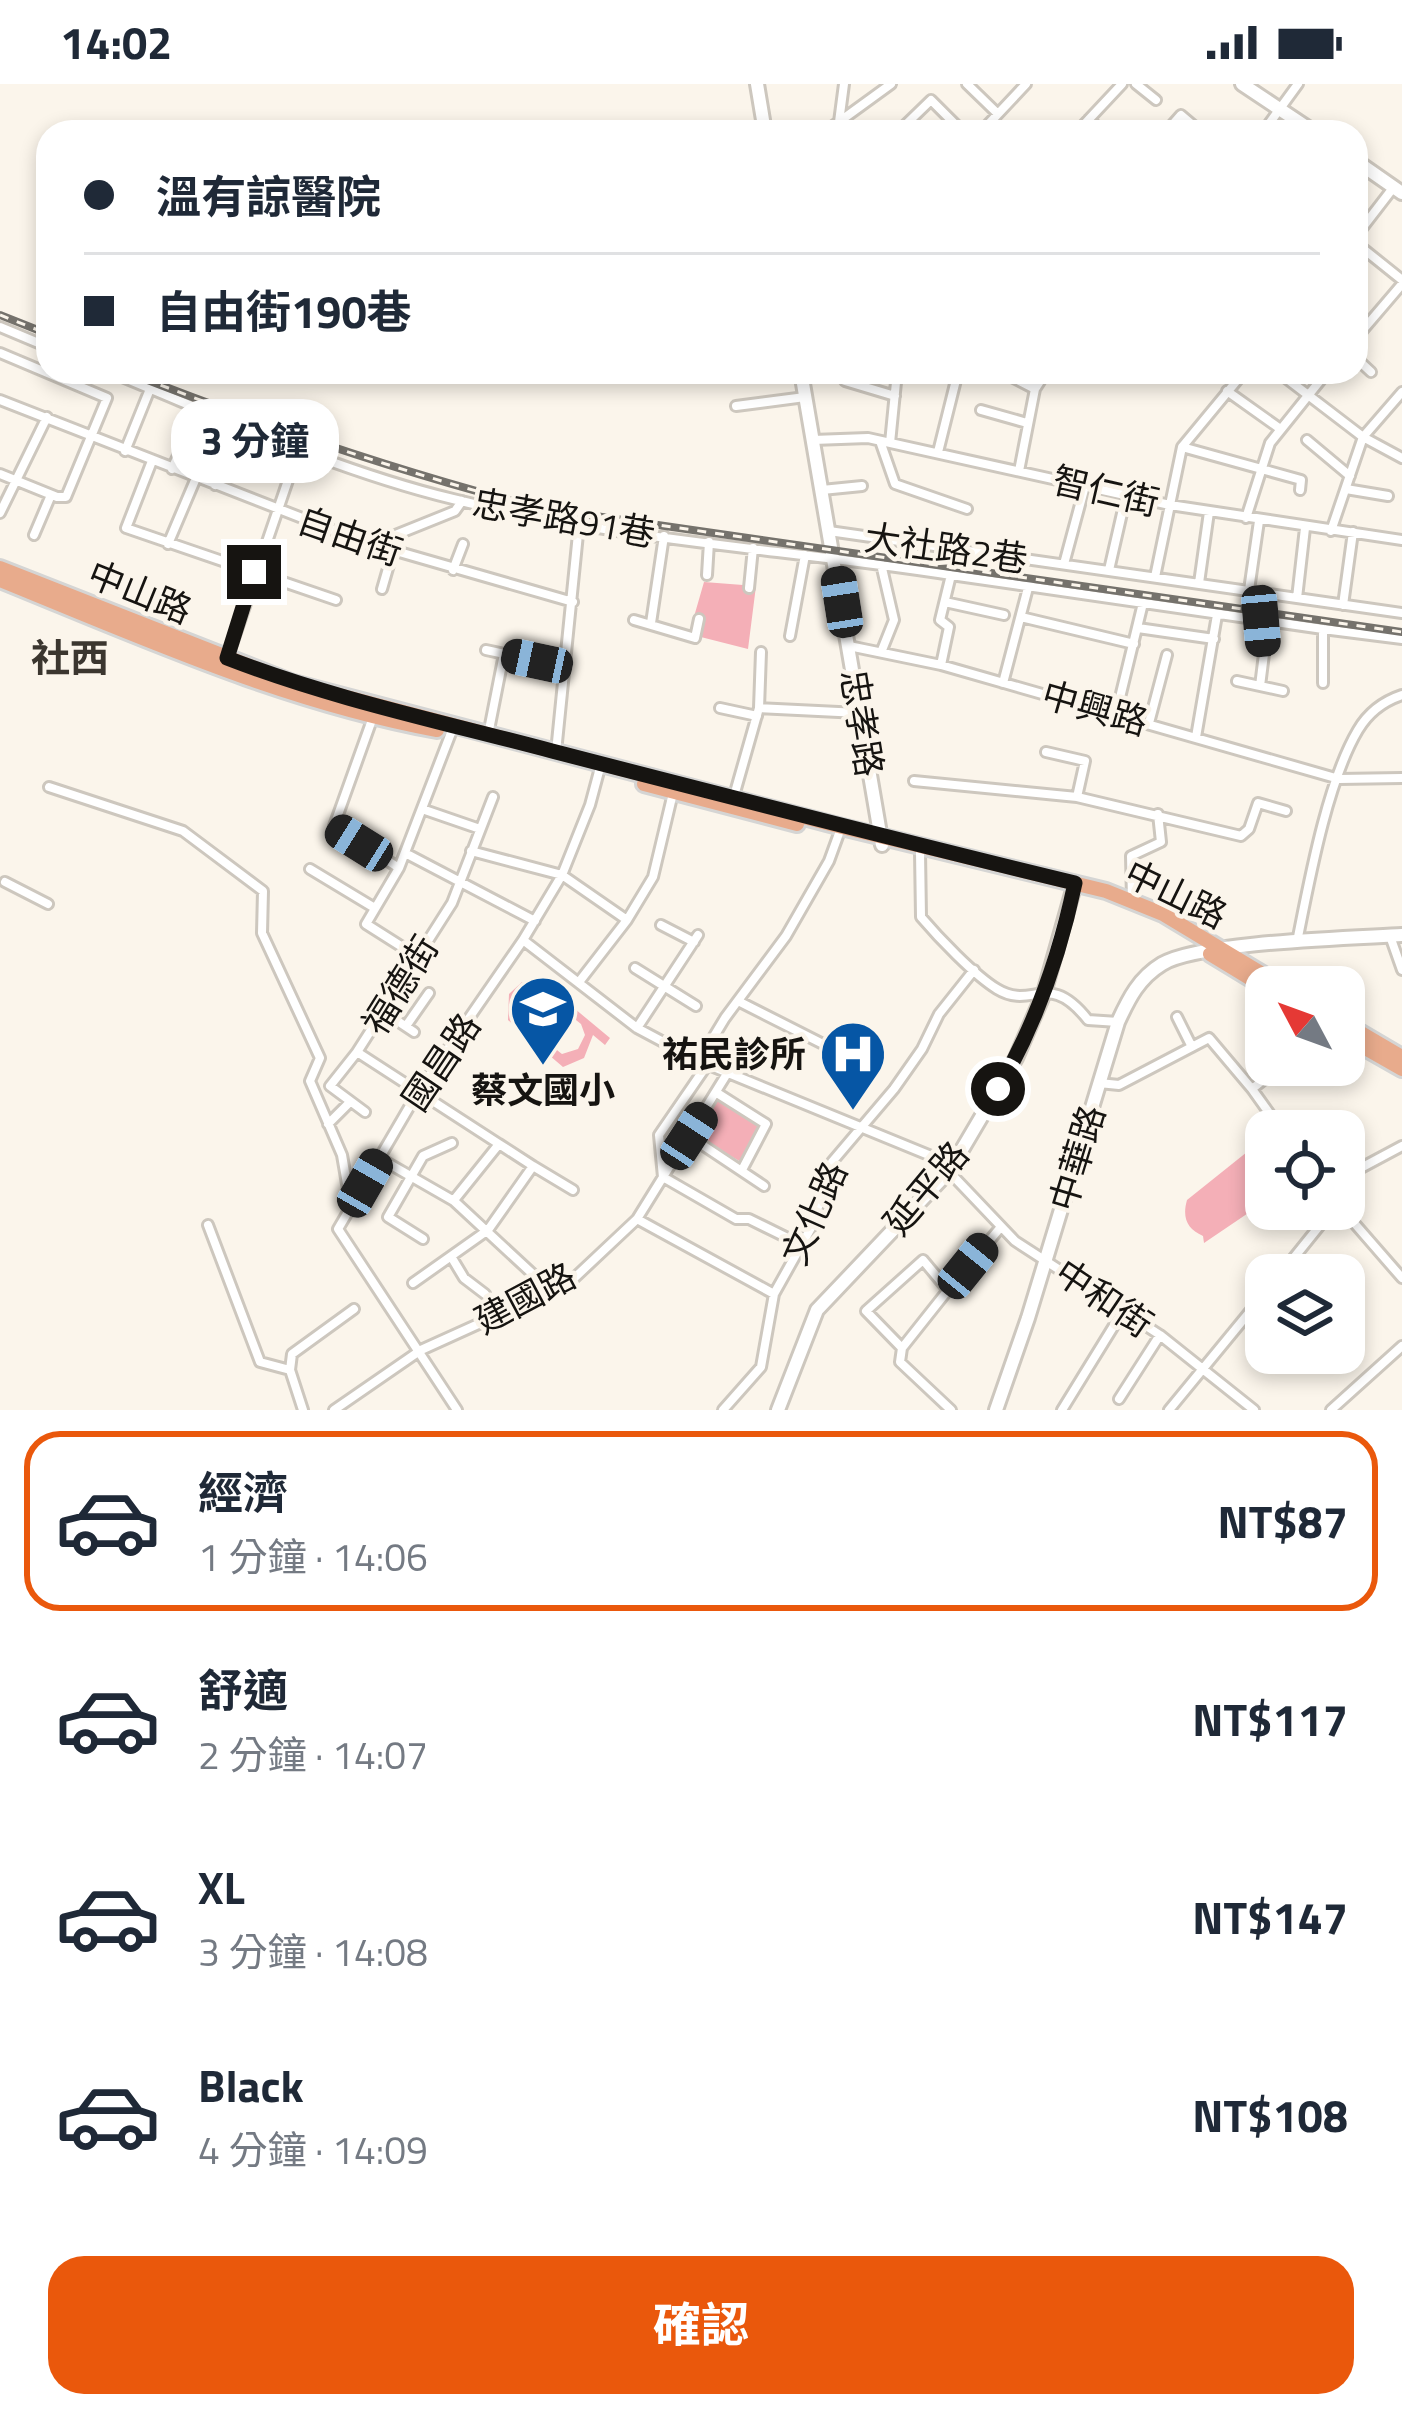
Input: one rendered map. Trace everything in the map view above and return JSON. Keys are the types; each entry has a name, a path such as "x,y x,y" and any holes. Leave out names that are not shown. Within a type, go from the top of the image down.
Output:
{"main road":[{"name":"中山路","path":"0,568 226,665 556,752 673,792 1132,901 1163,914 1245,973"},
{"name":"中山路","path":"0,580 374,716 734,796 841,831"},
{"name":"中山路","path":"882,841 1074,887 1138,912 1245,967"},
{"path":"1365,1035 1402,1057"},
{"path":"1365,1048 1402,1070"}],"street":[{"path":"757,84 763,120"},
{"path":"839,120 844,84"},
{"path":"842,120 890,84"},
{"path":"967,84 998,113"},
{"path":"992,120 1026,84"},
{"path":"1089,119 1123,84"},
{"path":"1136,84 1156,100"},
{"path":"1242,84 1297,120"},
{"path":"1272,120 1298,84"},
{"path":"910,120 931,100 951,120"},
{"path":"1368,171 1398,190 1368,225"},
{"path":"1368,250 1402,282 1368,323"},
{"path":"0,327 36,342"},
{"path":"0,353 36,368"},
{"path":"1368,369 1371,372"},
{"path":"0,474 66,497 107,398 74,384"},
{"name":"忠孝路91巷","path":"140,384 298,451 462,501 580,524 1402,639"},
{"name":"忠孝路","path":"803,384 882,841"},
{"path":"855,384 895,396"},
{"path":"896,384 885,442 895,484 967,508"},
{"path":"938,452 955,384"},
{"path":"1027,384 1035,388"},
{"path":"1019,471 1038,384"},
{"path":"1155,577 1182,447 1233,384"},
{"path":"1294,384 1363,437 1401,456"},
{"path":"1246,518 1260,469 1280,428 1317,384"},
{"path":"124,451 150,388"},
{"path":"1227,391 1280,428"},
{"path":"1331,531 1363,437 1402,392"},
{"path":"736,406 805,397"},
{"name":"自由街","path":"0,400 277,511 453,570 573,602"},
{"path":"172,469 199,408"},
{"path":"981,410 1027,423"},
{"path":"0,513 47,417"},
{"path":"214,485 240,425"},
{"path":"254,466 266,436"},
{"name":"智仁街","path":"811,440 846,437 885,442 1170,505 1402,540"},
{"path":"1307,440 1350,476"},
{"path":"1182,447 1301,480 1300,490"},
{"path":"226,665 298,451"},
{"path":"152,461 126,528 336,600"},
{"path":"168,544 196,478"},
{"path":"821,490 862,486"},
{"path":"1064,564 1085,486"},
{"path":"1346,489 1388,496"},
{"path":"34,535 51,495"},
{"path":"1109,570 1126,496"},
{"path":"371,544 455,512 462,501"},
{"path":"1199,583 1209,512"},
{"path":"1249,590 1259,520"},
{"path":"556,752 580,524"},
{"path":"1297,598 1305,528"},
{"name":"大社路2巷","path":"829,531 1402,613"},
{"path":"1343,605 1353,532"},
{"path":"651,623 664,536"},
{"path":"707,575 709,542"},
{"path":"453,570 463,544"},
{"path":"749,589 753,548"},
{"path":"382,589 393,551"},
{"path":"790,636 805,555"},
{"path":"881,564 894,620 882,650"},
{"path":"940,665 949,628 940,620 951,574"},
{"path":"1003,683 1029,584"},
{"path":"945,602 1004,614"},
{"path":"1116,714 1143,603"},
{"path":"1196,736 1217,615"},
{"path":"1021,617 1134,644"},
{"path":"634,620 695,638 699,620"},
{"path":"1260,686 1261,621"},
{"path":"1138,628 1214,639"},
{"path":"1323,629 1323,683"},
{"name":"中興路","path":"849,646 940,665 1339,779 1402,778"},
{"path":"486,650 537,661"},
{"path":"734,796 758,712 761,652"},
{"path":"488,734 504,654"},
{"path":"1149,723 1167,655"},
{"path":"1237,681 1283,691"},
{"path":"1297,942 1314,859 1359,729 1385,700 1402,695"},
{"path":"720,708 859,713"},
{"path":"374,716 334,826 399,868"},
{"path":"419,957 366,924 406,854 451,733"},
{"path":"1046,752 1085,761 1077,797"},
{"name":"國昌路","path":"351,1208 418,1092 523,940 562,874 600,768"},
{"path":"914,781 1077,797 1241,836 1249,829 1258,802 1286,811"},
{"path":"50,787 183,831 257,883 265,901 262,933 320,1058 310,1081 342,1155 351,1208 338,1229 457,1410"},
{"path":"579,982 653,878 673,792"},
{"name":"福德街","path":"494,797 463,883 357,1052 573,1190"},
{"path":"422,808 480,829"},
{"path":"1132,901 1131,856 1161,842 1158,814"},
{"name":"建國路","path":"663,1177 659,1135 738,1001 786,936 841,831"},
{"path":"471,851 562,874 627,920"},
{"path":"920,852 921,917 974,970 1005,992 1056,991 1074,1002 1088,1020 1118,1022"},
{"path":"406,854 535,921"},
{"path":"310,868 373,907"},
{"path":"4,882 48,904"},
{"name":"延平路","path":"778,1410 817,1310 950,1169 1016,1058 1044,993 1074,887"},
{"path":"637,1028 696,938 661,925"},
{"path":"1396,936 1402,970"},
{"name":"中華路","path":"996,1410 1118,1022 1130,994 1145,976 1167,961 1216,952 1396,936"},
{"name":"中和街","path":"523,940 637,1028 703,1063 936,1158 1000,1228 1160,1335 1255,1410"},
{"path":"635,968 696,1006"},
{"name":"文化路","path":"723,1410 761,1367 774,1294 802,1245 832,1162 914,1063 939,1014 974,970"},
{"path":"383,1012 410,1029 429,992"},
{"path":"738,1001 821,1043"},
{"path":"1177,1017 1192,1047"},
{"path":"1099,1083 1120,1085 1209,1039 1267,1110"},
{"path":"357,1052 330,1087 364,1112"},
{"name":"建國路","path":"334,1410 421,1351 569,1283 637,1219 728,1072"},
{"path":"1252,1089 1256,1086"},
{"path":"716,1093 766,1124 743,1168"},
{"path":"328,1124 349,1103"},
{"path":"689,1136 764,1186"},
{"path":"423,1239 388,1216 424,1156 452,1143"},
{"path":"454,1201 499,1144"},
{"path":"1365,1166 1402,1146"},
{"path":"380,1158 454,1201 551,1291"},
{"path":"413,1283 488,1230 533,1166"},
{"path":"663,1177 736,1220 749,1219 802,1245"},
{"path":"637,1219 774,1294"},
{"path":"208,1225 260,1362 290,1370"},
{"path":"951,1410 900,1362 902,1348 1000,1228"},
{"path":"1297,1254 1316,1230"},
{"path":"1360,1230 1402,1278"},
{"path":"452,1258 464,1278 485,1294"},
{"path":"902,1348 866,1311 922,1260 948,1290"},
{"path":"303,1410 290,1370 292,1354 353,1309"},
{"path":"1062,1410 1124,1311"},
{"path":"1169,1410 1245,1318"},
{"path":"1119,1399 1160,1335"},
{"path":"1331,1410 1402,1346"}],"shaded area":[{"path":"704,582 756,586 748,649 689,634"},
{"path":"522,982 545,984 610,1038 605,1045 593,1035 584,1058 563,1067 508,1020 509,994","holes":["537,989 581,1024 585,1035 578,1049 562,1054 523,1018 515,999 521,992"]},
{"path":"718,1099 759,1125 741,1162 695,1135"},
{"path":"1245,1154 1245,1215 1204,1243 1203,1236 1187,1222 1187,1200"}],"railway":[{"path":"0,315 36,329"},
{"path":"158,384 331,446 540,508 1402,632"}],"place":[{"name":"蔡文國小","path":"543,1068"},
{"name":"祐民診所","path":"853,1113"}],"district":[{"name":"社西","path":"70,658"}],"route":[{"path":"254,572 227,658 260,671 390,710 1075,883 1044,993 998,1089"}]}
